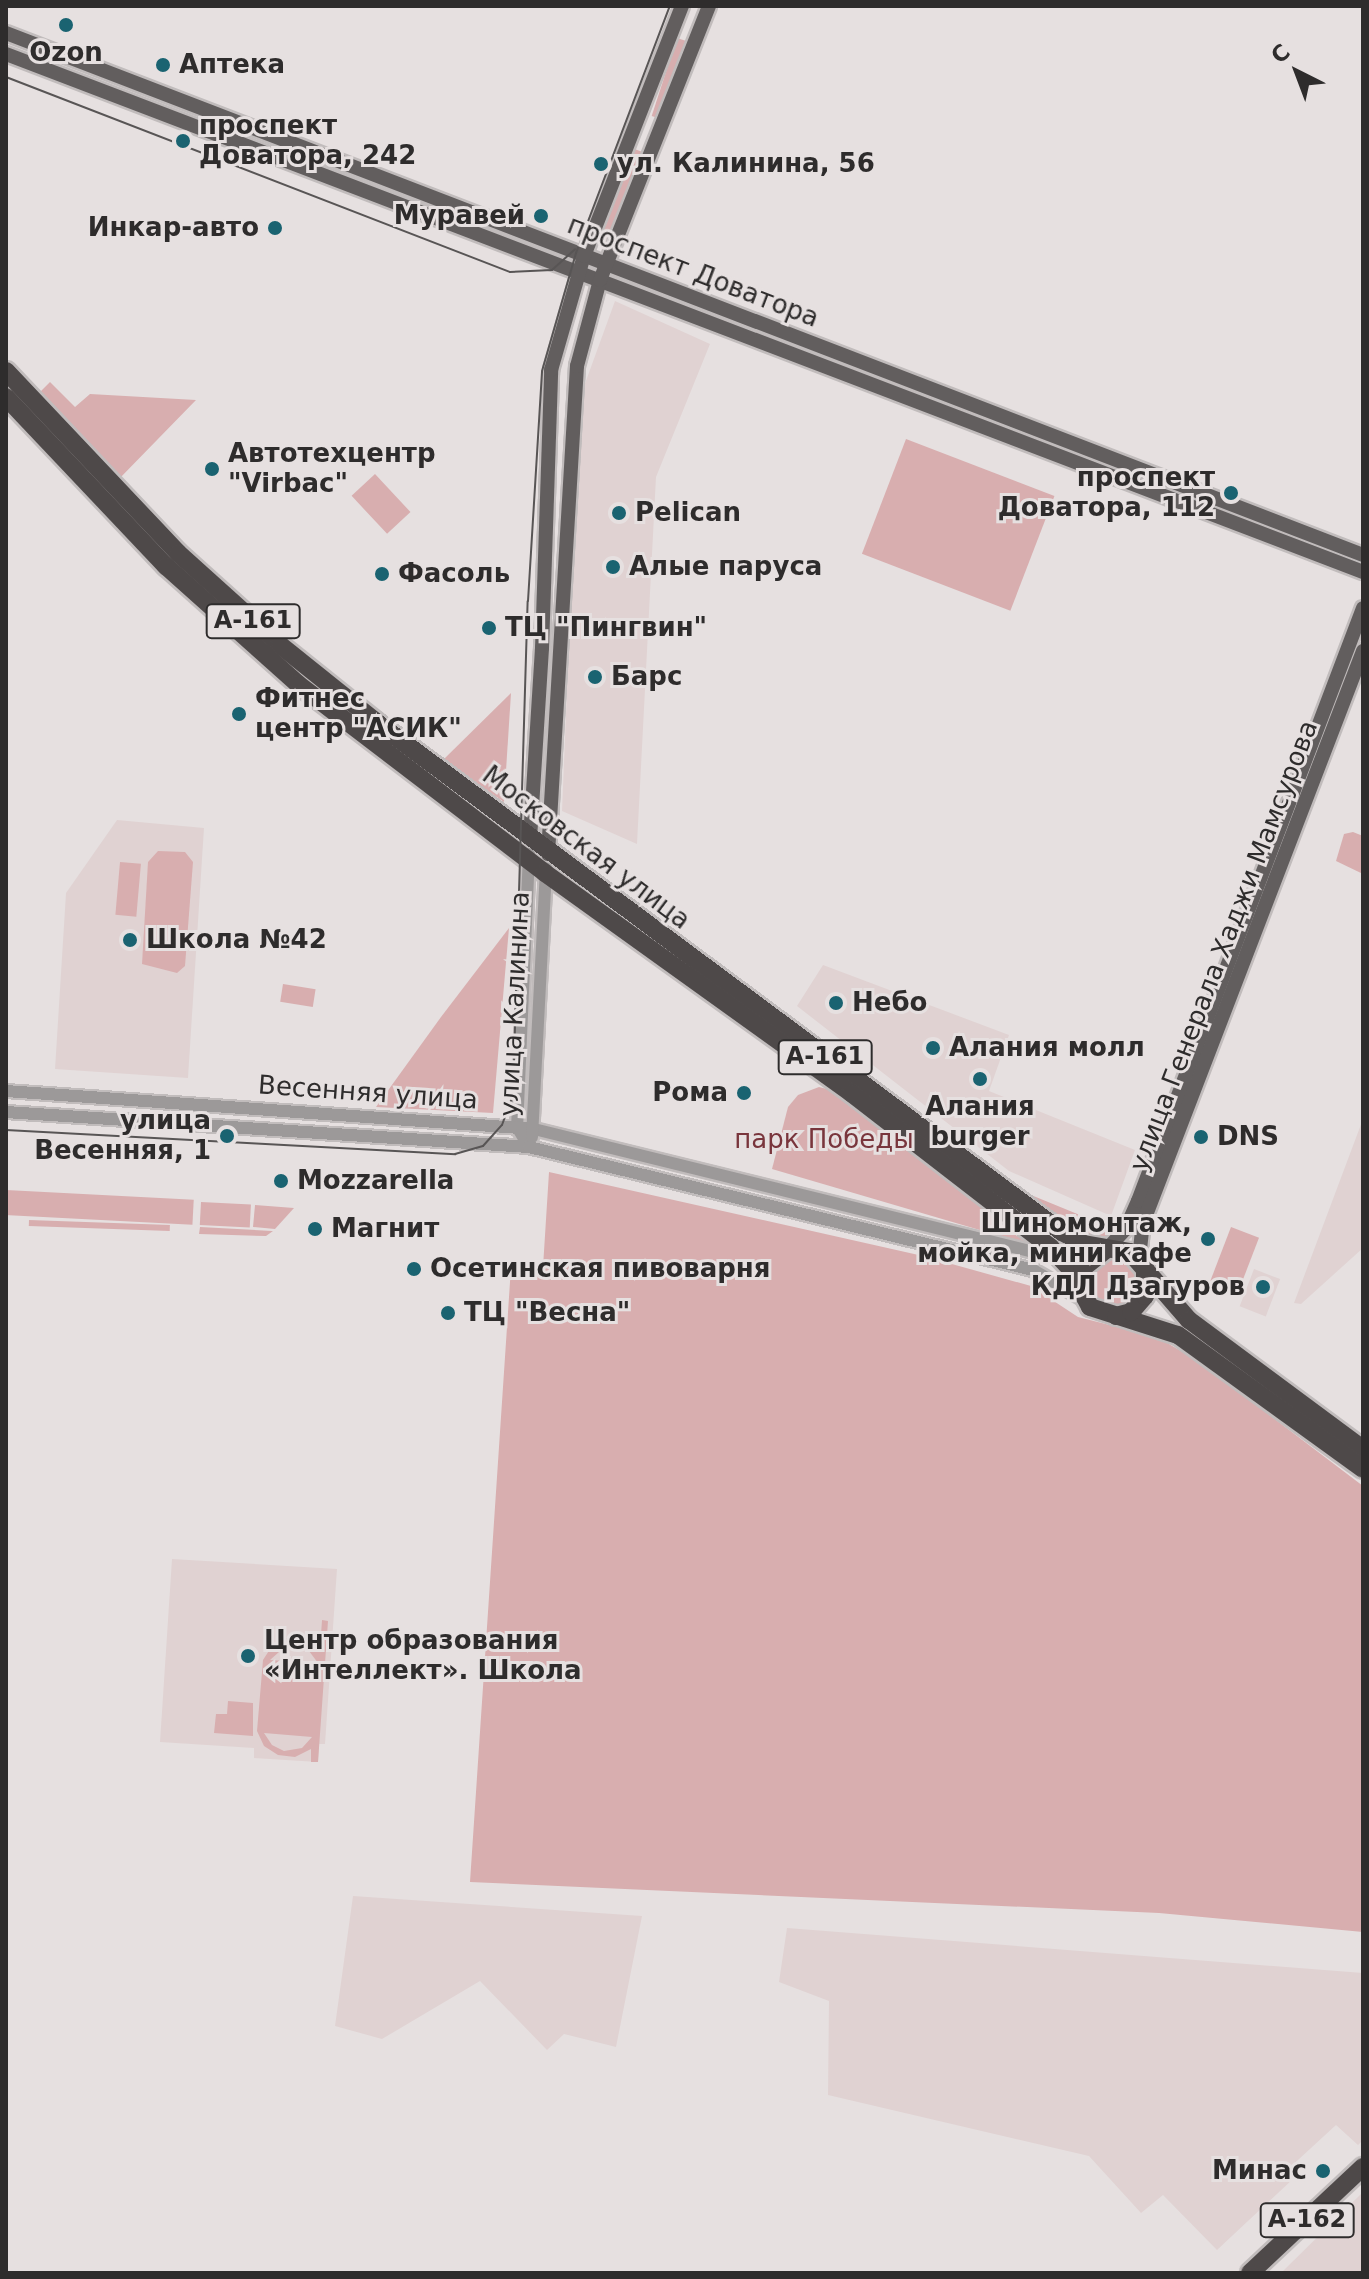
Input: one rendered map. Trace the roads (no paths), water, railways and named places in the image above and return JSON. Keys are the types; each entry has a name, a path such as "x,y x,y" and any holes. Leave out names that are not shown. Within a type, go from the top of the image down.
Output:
{"highway":[{"name":"Московская улица","path":"6,371 150,525 271,638 530,839 547,863 851,1093 1056,1254 1080,1279"},
{"name":"Московская улица","path":"6,397 166,566 235,630 345,721 529,859 547,863 1062,1232 1102,1251 1119,1248 1142,1264"},
{"path":"1102,1251 1080,1279 1085,1300 1097,1312 1178,1335 1363,1469"},
{"path":"1116,1316 1131,1312 1145,1296 1142,1264"},
{"path":"1142,1264 1189,1320 1363,1449"},
{"name":"А-162","path":"1250,2273 1360,2176"},
{"name":"А-162","path":"1264,2273 1360,2176"}],"main road":[{"name":"улица Калинина","path":"530,839 542,648 551,370 578,272 682,6"},
{"name":"улица Калинина","path":"547,863 573,398 600,280 709,6"},
{"name":"проспект Доватора","path":"6,33 1363,555"},
{"name":"проспект Доватора","path":"6,54 1363,572"},
{"name":"улица Генерала Хаджи Мамсурова","path":"1142,1264 1143,1223 1324,733 1363,608"},
{"name":"улица Генерала Хаджи Мамсурова","path":"1102,1251 1125,1230 1138,1201 1324,733 1363,651"}],"street":[{"name":"улица Калинина","path":"529,1147 517,1127 530,839"},
{"name":"улица Калинина","path":"529,1147 534,1129 547,863"},
{"name":"Весенняя улица","path":"6,1091 534,1129 1056,1254 1102,1251"},
{"name":"Весенняя улица","path":"6,1112 529,1147 1033,1270 1085,1300"}],"tram line":[{"path":"6,1130 455,1154 483,1146 502,1125 513,1094 528,601 542,371 576,253 670,6"},
{"path":"6,77 510,272 552,270 575,249"}],"place":[{"name":"Ozon","path":"66,25"},
{"name":"Аптека","path":"163,65"},
{"name":"проспект Доватора, 242","path":"183,141"},
{"name":"ул. Калинина, 56","path":"601,164"},
{"name":"Муравей","path":"541,216"},
{"name":"Инкар-авто","path":"275,228"},
{"name":"Автотехцентр \"Virbac\"","path":"212,469"},
{"name":"проспект Доватора, 112","path":"1231,493"},
{"name":"Pelican","path":"619,513"},
{"name":"Алые паруса","path":"613,567"},
{"name":"Фасоль","path":"382,574"},
{"name":"ТЦ \"Пингвин\"","path":"489,628"},
{"name":"Барс","path":"595,677"},
{"name":"Фитнес центр \"АСИК\"","path":"239,714"},
{"name":"Школа №42","path":"130,940"},
{"name":"Небо","path":"836,1003"},
{"name":"Алания молл","path":"933,1048"},
{"name":"Алания burger","path":"980,1079"},
{"name":"Рома","path":"744,1093"},
{"name":"улица Весенняя, 1","path":"227,1136"},
{"name":"DNS","path":"1201,1137"},
{"name":"Mozzarella","path":"281,1181"},
{"name":"Магнит","path":"315,1229"},
{"name":"Шиномонтаж, мойка, мини кафе","path":"1208,1239"},
{"name":"Осетинская пивоварня","path":"414,1269"},
{"name":"КДЛ Дзагуров","path":"1263,1287"},
{"name":"ТЦ \"Весна\"","path":"448,1313"},
{"name":"Центр образования «Интеллект». Школа","path":"248,1656"},
{"name":"Минас","path":"1323,2171"}],"park label":[{"name":"парк Победы","path":"824,1140"}]}
